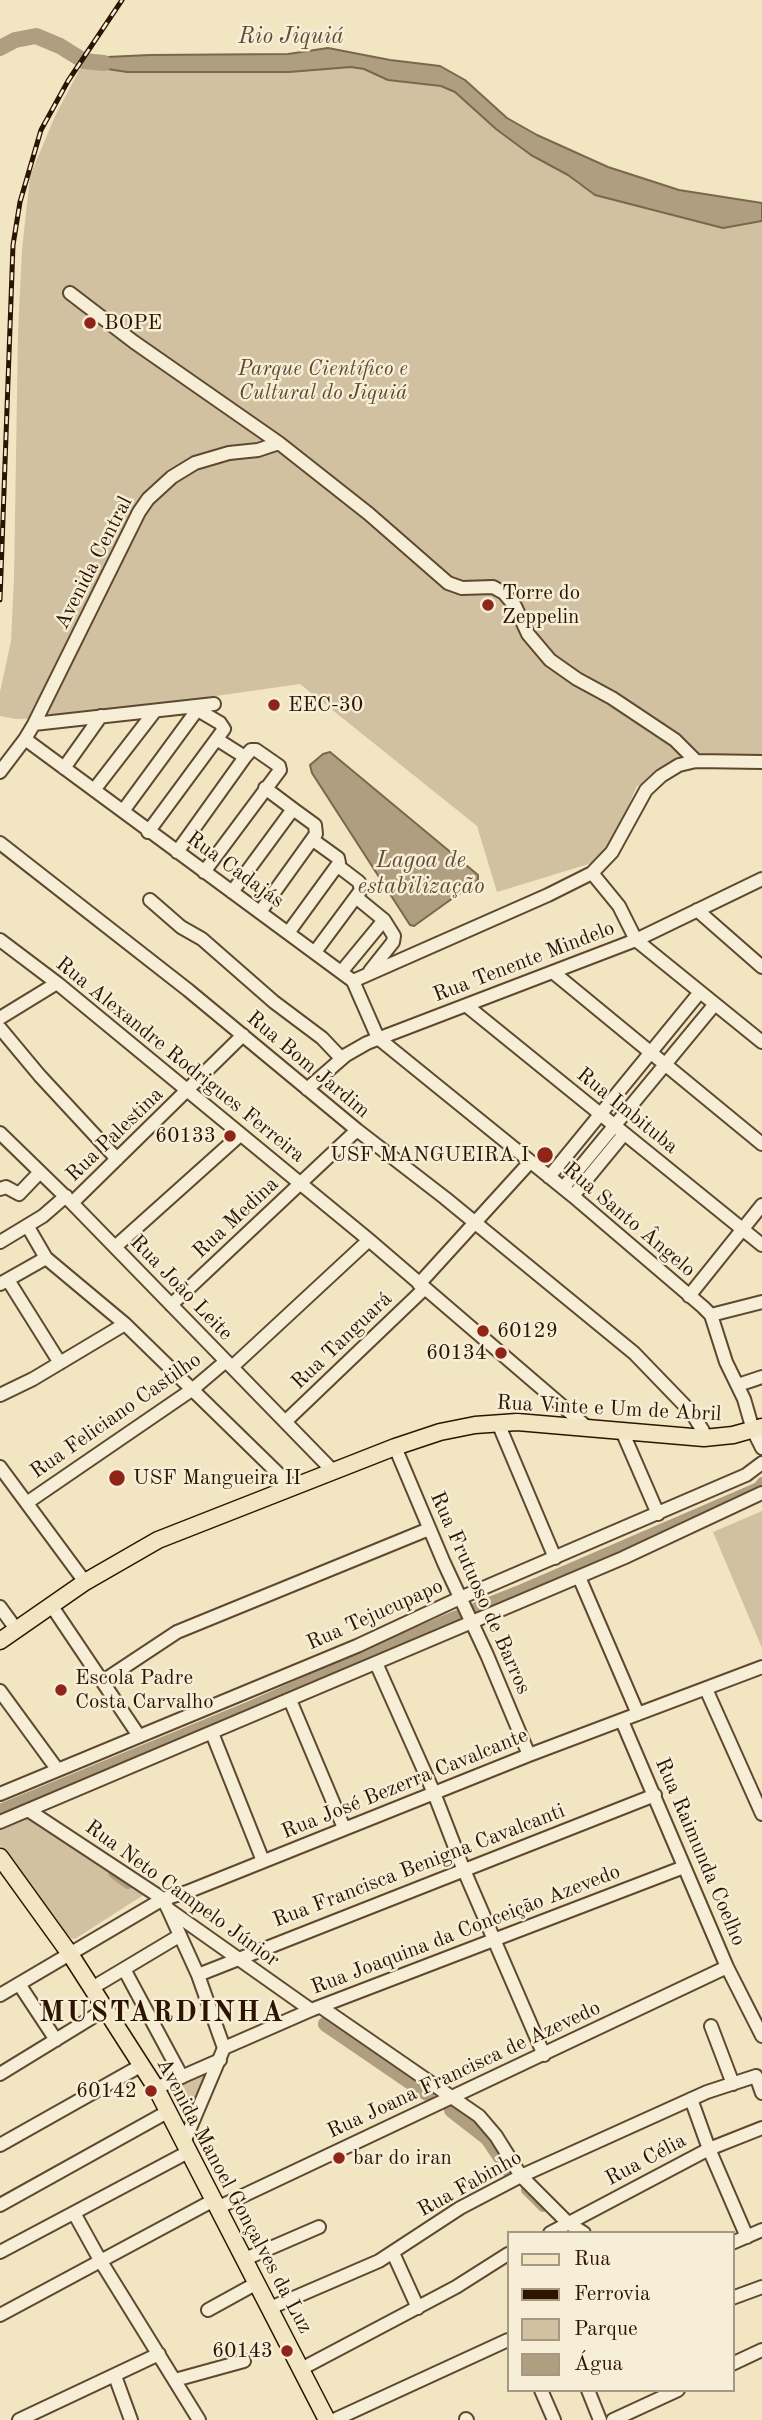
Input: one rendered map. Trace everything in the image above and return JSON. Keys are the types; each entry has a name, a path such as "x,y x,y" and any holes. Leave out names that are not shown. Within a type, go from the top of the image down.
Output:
{"main road":[{"name":"Rua Vinte e Um de Abril","path":"0,1641 85,1582 158,1540 440,1432 498,1423 549,1424 704,1438 733,1435 757,1428"},
{"name":"Avenida Manoel Gonçalves da Luz","path":"0,1857 70,1954 156,2088 188,2145 327,2420"}],"street":[{"path":"70,293 134,342 279,443 369,514 448,583 462,587 493,587 504,593 515,606 528,634 550,660 675,740 696,761"},
{"name":"Avenida Central","path":"0,772 34,724 134,521 148,499 172,477 195,463 220,454 258,450 279,443"},
{"path":"34,724 199,708 214,704"},
{"path":"148,832 224,729 223,725 199,708"},
{"path":"123,811 199,708"},
{"path":"94,790 155,711"},
{"path":"64,768 102,716"},
{"name":"Rua Cadajás","path":"25,739 353,981"},
{"path":"218,740 245,757"},
{"path":"177,852 251,750 256,750 280,767 204,872"},
{"path":"353,981 592,873 612,852 646,790 672,769 696,761 762,762"},
{"path":"260,912 316,834 316,827 265,788"},
{"path":"232,892 293,808"},
{"path":"313,840 361,884 362,890 315,952"},
{"name":"Rua Bom Jardim","path":"0,843 243,1035 634,1353 692,1413 703,1431 704,1438"},
{"path":"288,933 339,864"},
{"path":"592,873 620,905 635,940 762,1042"},
{"name":"Rua Tenente Mindelo","path":"307,1089 352,1050 378,1038 554,973 759,884"},
{"path":"357,898 384,920 393,932 394,940 368,974"},
{"path":"150,900 181,927 202,939 274,1002 322,1038 341,1058"},
{"path":"697,910 762,967"},
{"path":"342,971 384,920"},
{"name":"Rua Alexandre Rodrigues Ferreira","path":"0,940 57,983 369,1240 589,1428"},
{"path":"554,973 762,1144"},
{"name":"Rua Santo Ângelo","path":"353,981 378,1038 568,1192 711,1315"},
{"path":"0,1018 57,983"},
{"path":"549,1177 700,992"},
{"path":"568,1192 715,1004"},
{"name":"Rua Imbituba","path":"467,1006 762,1245"},
{"path":"0,1028 40,1076 117,1159"},
{"name":"Rua Palestina","path":"0,1242 69,1199 117,1159 243,1035"},
{"name":"Rua Medina","path":"171,1305 357,1130"},
{"name":"Rua João Leite","path":"0,1133 69,1199 333,1471"},
{"path":"115,1247 240,1135"},
{"name":"Rua Tanguará","path":"286,1421 422,1287 474,1222 530,1162"},
{"path":"0,1189 6,1187 19,1194 25,1191 40,1172"},
{"path":"689,1296 762,1205"},
{"path":"28,1227 46,1258 125,1324 292,1487"},
{"name":"Rua Feliciano Castilho","path":"28,1502 229,1364 369,1240"},
{"path":"46,1258 4,1282 60,1363"},
{"path":"762,1303 711,1315 726,1362 757,1428 762,1448"},
{"path":"1,1393 60,1363 125,1324"},
{"path":"738,1385 762,1377"},
{"path":"549,1424 559,1417 561,1411 558,1402"},
{"path":"498,1423 555,1558"},
{"path":"622,1431 658,1514"},
{"name":"Rua Frutuoso de Barros","path":"395,1447 529,1755"},
{"name":"Rua Tejucupapo","path":"0,1794 462,1601 746,1475 762,1463"},
{"path":"0,1467 85,1582"},
{"name":"Rua Tejucupapo","path":"0,1822 290,1700 471,1620 579,1577 762,1493"},
{"path":"103,1681 177,1632 429,1529"},
{"path":"579,1577 638,1714"},
{"path":"51,1605 139,1736"},
{"path":"0,1607 16,1629"},
{"path":"376,1663 434,1793 493,1940 544,2055"},
{"name":"Rua José Bezerra Cavalcante","path":"0,1995 70,1954 187,1892 529,1755 762,1667"},
{"path":"706,1689 762,1814"},
{"path":"0,1691 57,1769"},
{"path":"290,1700 344,1828"},
{"name":"Rua Raimunda Coelho","path":"622,1721 727,1967 762,2036"},
{"path":"212,1733 263,1861"},
{"name":"Rua Francisca Benigna Cavalcanti","path":"198,1975 463,1868 655,1795"},
{"name":"Rua Neto Campelo Júnior","path":"29,1810 238,1958 450,2096 488,2125 521,2176 568,2223 580,2231"},
{"name":"Rua Joaquina da Conceição Azevedo","path":"156,2088 316,2009 684,1867"},
{"path":"0,2252 74,2213 188,2145 222,2054 198,1975 165,1904"},
{"path":"92,1988 179,1936"},
{"name":"Rua Joana Francisca de Azevedo","path":"0,2315 100,2260 216,2204 544,2055 727,1967"},
{"path":"124,1969 182,2077"},
{"path":"19,1984 56,2040"},
{"path":"2,2067 56,2040 106,2009"},
{"path":"711,2026 733,2084"},
{"path":"0,2145 142,2066"},
{"path":"759,2072 762,2093"},
{"name":"Rua Fabinho","path":"270,2308 393,2253 460,2208 521,2176 691,2099 759,2072"},
{"path":"691,2099 709,2149 747,2237"},
{"path":"0,2205 169,2111"},
{"name":"Rua Célia","path":"554,2231 709,2149 762,2128"},
{"path":"74,2213 199,2420"},
{"path":"245,2259 319,2227"},
{"path":"734,2242 762,2230"},
{"path":"393,2253 418,2308"},
{"path":"301,2369 418,2308 506,2256"},
{"path":"208,2310 257,2283"},
{"path":"734,2297 762,2287"},
{"path":"334,2420 506,2341"},
{"path":"734,2363 762,2350"},
{"path":"19,2420 159,2354"},
{"path":"175,2380 244,2361"},
{"path":"115,2376 131,2420"},
{"path":"542,2392 554,2420"},
{"path":"589,2392 600,2420"},
{"path":"613,2420 674,2392"}],"green space":[{"name":"Parque Científico e Cultural do Jiquiá","path":"82,65 127,72 289,72 351,67 364,69 388,80 441,86 455,92 496,129 531,155 568,175 579,185 610,199 723,228 762,221 762,764 688,763 637,786 605,859 497,892 477,826 300,684 61,718 16,719 0,716 0,692 11,641 18,332 22,250 30,176 55,116"},
{"path":"762,1511 762,1648 713,1532"},
{"path":"27,1815 145,1894 75,1939 66,1937 0,1845 0,1826"},
{"path":"208,2072 188,2117 184,2117 170,2094 170,2087"}],"water":[{"name":"Rio Jiquiá","path":"328,48 440,66 465,80 507,118 537,135 608,167 679,190 762,203 762,221 723,228 595,195 568,175 531,155 496,129 455,92 441,86 388,80 364,69 351,67 289,72 127,72 82,65 86,58 288,54"},
{"name":"Lagoa de estabilização","path":"330,752 478,875 478,880 414,926 410,925 312,773 310,765 323,754"}],"waterway":[{"name":"Rio Jiquiá","path":"0,48 15,40 36,36 60,46 84,61 104,63"},
{"path":"0,1809 252,1705 758,1487 762,1482"},
{"path":"113,1873 128,1884"},
{"path":"326,2024 427,2093"},
{"path":"452,2110 488,2138 511,2172"},
{"path":"526,2190 543,2207"}],"railway":[{"path":"0,600 13,245 20,202 41,130 68,81 122,0"}],"place":[{"name":"BOPE","path":"90,323"},
{"name":"Torre do Zeppelin","path":"488,605"},
{"name":"EEC-30","path":"274,705"},
{"name":"60133","path":"230,1136"},
{"name":"USF MANGUEIRA I","path":"545,1155"},
{"name":"60129","path":"483,1331"},
{"name":"60134","path":"501,1353"},
{"name":"USF Mangueira II","path":"117,1478"},
{"name":"Escola Padre Costa Carvalho","path":"61,1690"},
{"name":"60142","path":"151,2091"},
{"name":"bar do iran","path":"339,2158"},
{"name":"60143","path":"287,2351"}],"district":[{"name":"MUSTARDINHA","path":"162,2014"}]}
